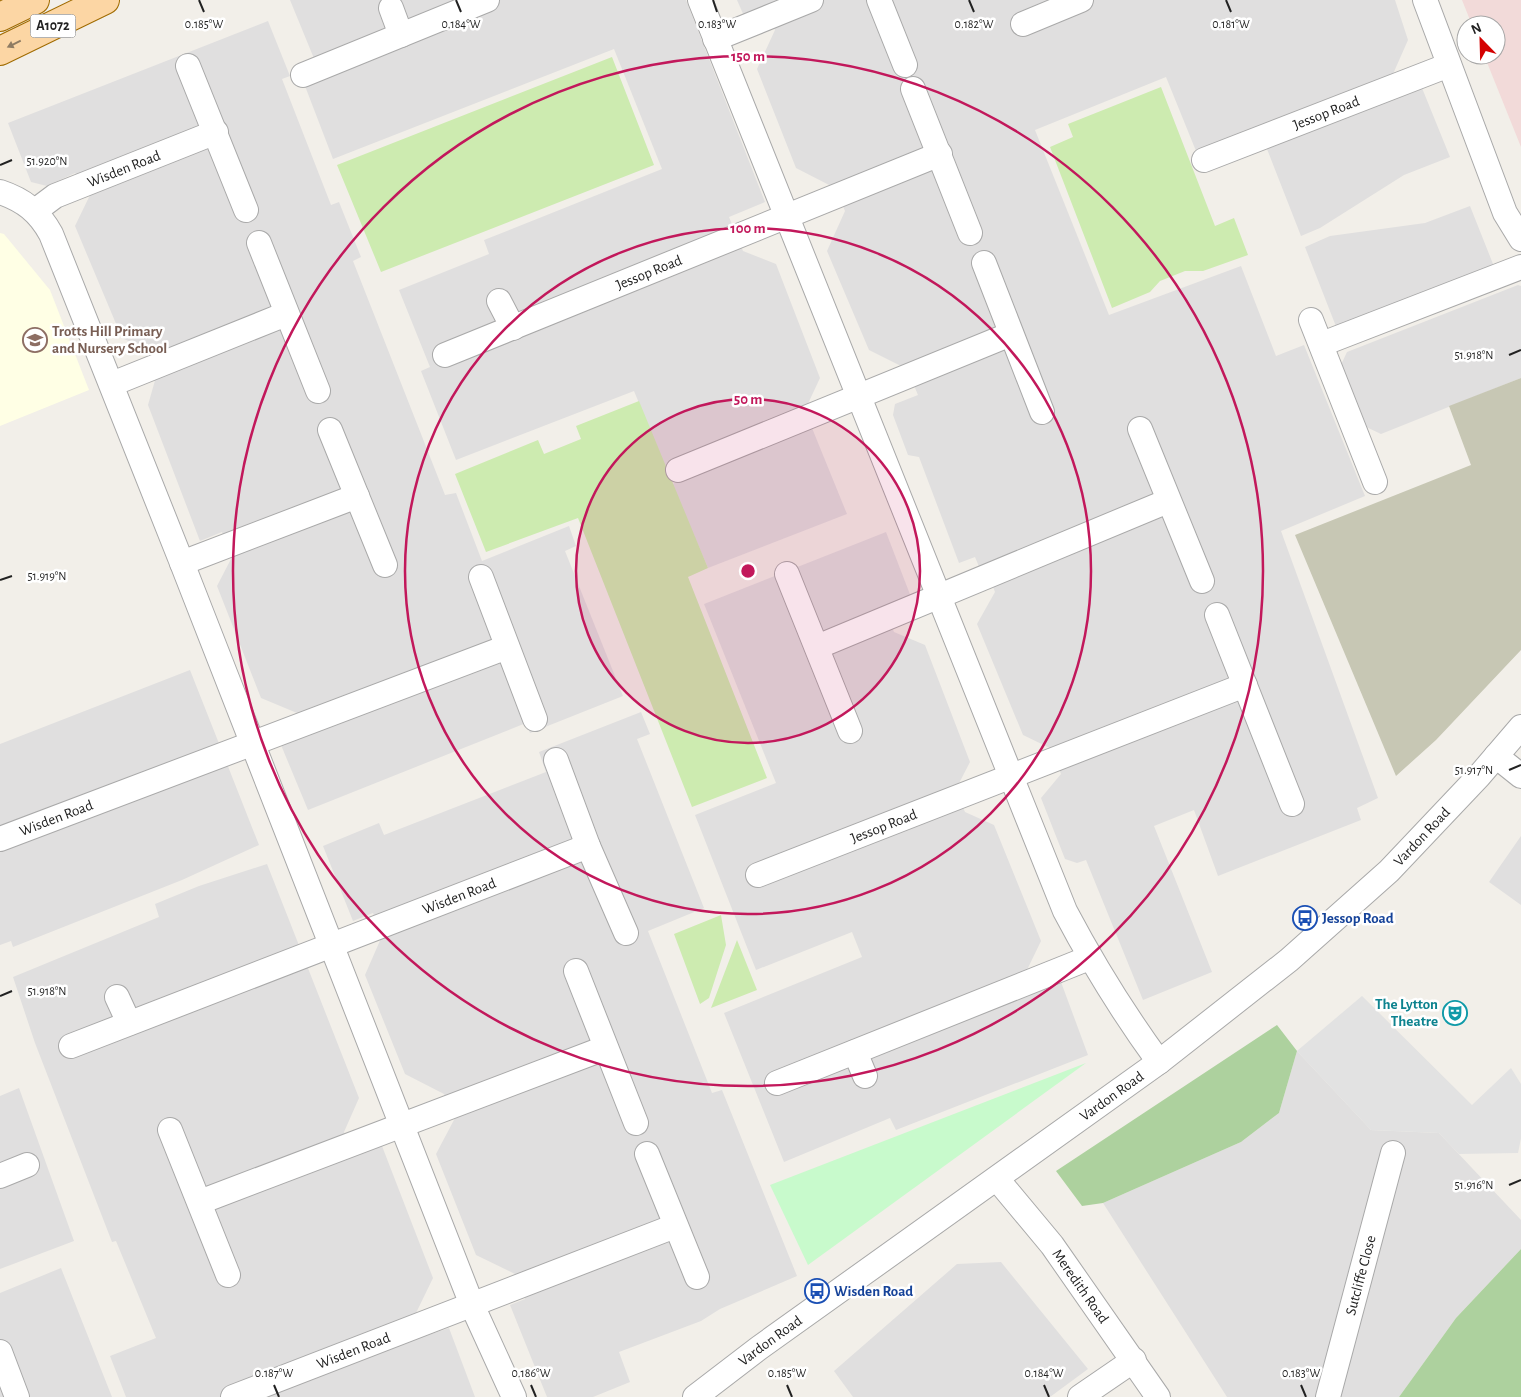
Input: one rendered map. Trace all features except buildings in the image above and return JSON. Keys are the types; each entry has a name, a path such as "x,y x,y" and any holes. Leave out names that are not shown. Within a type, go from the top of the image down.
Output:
{"main road":[{"name":"A1072","path":"0,17 35,0"},
{"name":"A1072","path":"0,52 105,0"}],"street":[{"path":"302,75 487,0"},
{"path":"700,0 1065,911 1089,958 1137,1033 1159,1062"},
{"path":"715,39 811,0"},
{"path":"879,0 905,65"},
{"path":"1023,24 1081,0"},
{"path":"1425,0 1505,213 1521,239"},
{"path":"392,8 401,35"},
{"name":"Jessop Road","path":"1204,160 1450,65"},
{"path":"188,66 246,210"},
{"path":"913,89 970,233"},
{"name":"Wisden Road","path":"35,211 55,196 216,132"},
{"name":"Jessop Road","path":"445,355 940,154"},
{"path":"0,192 21,200 35,211 51,234 112,384 252,745 403,1124 472,1305 514,1397"},
{"path":"259,243 318,391"},
{"path":"984,263 1042,412"},
{"path":"1322,344 1521,267"},
{"path":"499,301 512,328"},
{"path":"112,384 286,314"},
{"path":"1311,320 1375,482"},
{"path":"678,470 1011,334"},
{"path":"1140,429 1202,581"},
{"path":"330,430 385,565"},
{"path":"182,563 357,496"},
{"path":"817,647 1168,501"},
{"path":"786,574 850,731"},
{"path":"481,577 535,719"},
{"path":"1217,615 1292,804"},
{"name":"Wisden Road","path":"0,839 507,647"},
{"name":"Jessop Road","path":"758,875 1245,686"},
{"name":"Vardon Road","path":"695,1397 759,1348 1159,1062 1288,960 1389,871 1521,727"},
{"path":"1496,756 1521,776"},
{"path":"556,760 588,846 626,933"},
{"name":"Wisden Road","path":"70,1046 588,846"},
{"path":"777,1083 1089,958"},
{"path":"576,971 636,1123"},
{"path":"117,997 129,1023"},
{"path":"200,1202 605,1048"},
{"path":"854,1052 865,1076"},
{"path":"170,1130 228,1275"},
{"name":"Sutcliffe Close","path":"1328,1397 1393,1153"},
{"path":"647,1154 697,1277"},
{"path":"0,1176 27,1165"},
{"name":"Meredith Road","path":"997,1179 1052,1246 1134,1360 1158,1397"},
{"name":"Wisden Road","path":"233,1397 675,1226"},
{"path":"0,1352 10,1388"},
{"path":"1080,1397 1134,1360"}],"shaded area":[{"path":"290,0 686,0 765,202 729,217 743,251 776,264 820,378 805,410 665,466 634,391 456,460 421,371 430,367 399,290 489,254 484,240 662,169 614,49 333,159 305,86 322,78"},
{"path":"737,0 1395,0 1408,40 1393,74 1196,151 1166,77 1035,130 1109,315 1241,266 1276,356 1304,345 1365,496 1281,531 1378,798 1357,808 1361,820 1218,876 1194,810 1154,826 1212,972 1143,1000 1086,860 1077,863 1065,859 1041,798 1061,774 1052,749 1023,735 977,624 995,592 986,568 980,569 975,557 959,563 919,457 908,455 893,415 895,404 918,395 907,369 869,350 827,251 845,211 835,188 796,168 757,69 775,30 766,7 744,16"},
{"path":"1462,0 1521,0 1521,147 1488,65 1506,65 1506,15 1468,15"},
{"path":"268,21 290,76 282,79 331,205 339,202 361,257 353,261 445,495 456,493 482,561 569,526 576,546 565,551 623,696 530,733 526,723 308,810 281,745 306,735 297,713 261,698 217,586 232,557 222,532 200,541 148,405 156,377 145,349 122,338 75,226 91,193 75,173 47,186 31,182 8,123"},
{"path":"1422,88 1450,157 1404,175 1320,228 1301,236 1267,149"},
{"path":"1470,206 1495,269 1337,329 1305,247 1330,236 1425,223"},
{"name":"Trotts Hill Primary and Nursery School","path":"0,233 4,234 50,290 89,390 0,426"},
{"path":"1518,285 1521,286 1521,378 1381,434 1360,424 1339,369 1347,352"},
{"path":"1521,378 1521,650 1436,740 1396,776 1295,535 1471,465 1449,406"},
{"path":"812,428 847,514 708,568 672,484"},
{"path":"886,532 911,597 884,608 894,632 925,645 970,762 955,791 965,812 994,825 1041,941 1026,972 1061,982 1088,1055 896,1130 890,1118 784,1162 724,1013 862,957 852,932 756,970 695,815 776,783 704,604"},
{"path":"190,670 259,845 182,880 13,947 11,941 0,945 0,744"},
{"path":"641,712 650,734 637,739 704,908 648,931 712,1093 722,1090 797,1276 720,1309 701,1321 619,1352 630,1382 593,1397 547,1397 510,1305 525,1299 515,1274 476,1255 436,1154 455,1118 444,1094 405,1074 365,975 382,936 373,913 353,921 323,846 379,823 384,835 546,772 539,752"},
{"path":"1521,836 1521,905 1489,882"},
{"path":"267,864 359,1098 344,1132 353,1156 382,1146 433,1278 416,1313 425,1336 449,1328 475,1397 126,1397 110,1356 156,1338 116,1241 112,1242 35,1043 13,977 159,917 155,904 199,886"},
{"path":"1362,996 1472,1105 1511,1068 1521,1084 1521,1138 1518,1153 1459,1154 1439,1133 1371,1130 1297,1051"},
{"path":"1297,1051 1371,1130 1439,1133 1521,1220 1521,1249 1456,1318 1399,1397 1227,1397 1103,1203 1241,1142 1279,1113"},
{"path":"19,1088 74,1241 0,1269 0,1096"},
{"path":"1001,1262 1088,1369 1050,1397 853,1397 834,1371 957,1264"},
{"path":"61,1268 112,1397 0,1397 0,1293"}],"green space":[{"path":"612,57 654,165 381,272 337,165"},
{"path":"1161,87 1215,226 1234,218 1248,255 1203,271 1185,271 1160,281 1150,292 1112,308 1050,147 1073,137 1068,124"},
{"path":"639,401 708,568 688,577 767,778 692,807 578,518 486,552 455,474 538,440 544,454 581,439 576,426"},
{"path":"721,915 726,945 709,998 700,1004 674,934"},
{"path":"737,940 757,990 711,1008"},
{"path":"1277,1025 1297,1051 1279,1113 1241,1142 1103,1203 1082,1206 1056,1171"},
{"path":"1086,1063 808,1265 770,1185"},
{"path":"1521,1249 1521,1397 1399,1397 1456,1318"}],"place":[{"name":"Trotts Hill Primary and Nursery School","path":"35,340"},
{"name":"Jessop Road","path":"1305,918"},
{"name":"The Lytton Theatre","path":"1455,1013"},
{"name":"Wisden Road","path":"817,1291"}]}
